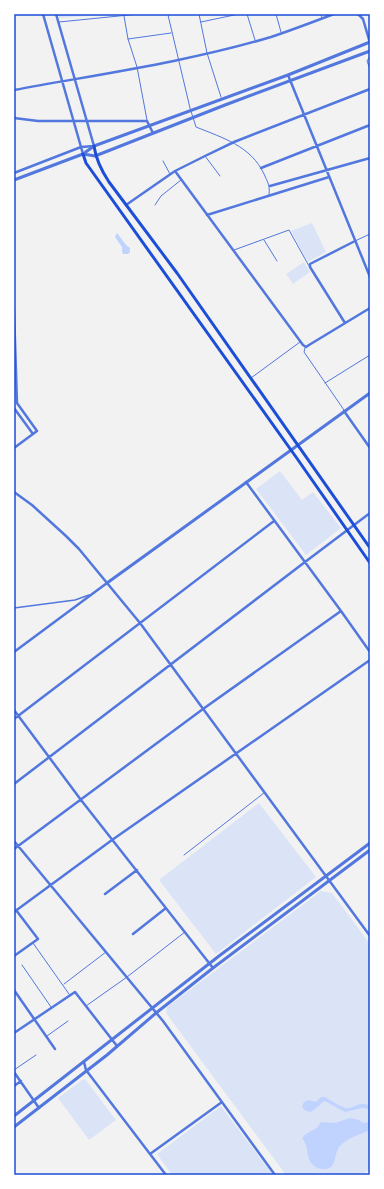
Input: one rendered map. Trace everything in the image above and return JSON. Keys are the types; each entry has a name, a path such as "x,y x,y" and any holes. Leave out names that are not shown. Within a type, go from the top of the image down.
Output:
{"main road":[{"path":"94,146 95,156 100,169 177,273 370,548"},
{"path":"83,154 86,163 370,563"}],"street":[{"path":"43,14 83,154"},
{"path":"56,14 94,146"},
{"path":"14,90 179,60 255,41 334,14"},
{"path":"14,172 81,147 94,146 150,126 288,75 370,42 363,19 358,14"},
{"path":"83,154 95,156 370,51"},
{"path":"288,75 370,277"},
{"path":"126,205 176,171 234,142 370,89"},
{"path":"14,118 38,121 74,122 147,121 153,133"},
{"path":"261,168 370,125"},
{"path":"14,180 83,154 94,146"},
{"path":"270,186 370,158"},
{"path":"176,171 300,342 306,347 370,308"},
{"path":"207,215 329,177"},
{"path":"345,323 310,267 310,264 355,241"},
{"path":"14,310 15,403 37,431 14,448"},
{"path":"14,652 370,392"},
{"path":"14,408 33,434"},
{"path":"344,411 370,448"},
{"path":"246,482 370,652"},
{"path":"14,492 32,505 66,536 140,622 170,665 370,936"},
{"path":"14,784 370,513"},
{"path":"14,719 274,521"},
{"path":"14,608 75,600 91,595"},
{"path":"14,849 203,709 341,611"},
{"path":"14,956 38,939 15,911 112,840 370,660"},
{"path":"14,710 80,800 214,968"},
{"path":"14,841 156,1013 275,1175"},
{"path":"14,1116 210,963 370,843"},
{"path":"14,1127 118,1046 156,1013 370,850"},
{"path":"105,894 137,870"},
{"path":"303,892 307,897"},
{"path":"133,934 166,908"},
{"path":"14,990 55,1049"},
{"path":"14,1033 75,992 118,1046"},
{"path":"84,1062 86,1070 166,1175"},
{"path":"14,1071 39,1108"},
{"path":"14,1086 20,1081"},
{"path":"150,1154 222,1102"}],"lane":[{"path":"58,22 139,14"},
{"path":"199,14 207,53 222,99"},
{"path":"200,22 239,14"},
{"path":"247,14 255,41"},
{"path":"276,14 281,33"},
{"path":"321,14 323,18"},
{"path":"168,15 190,111 196,127 234,142 248,152 261,168 270,186 269,195"},
{"path":"124,16 128,39 137,67 147,121"},
{"path":"128,39 171,33"},
{"path":"370,56 367,61 370,69"},
{"path":"205,156 220,176"},
{"path":"162,161 170,175"},
{"path":"155,205 160,196 182,180"},
{"path":"233,250 289,230 310,267"},
{"path":"355,241 370,234"},
{"path":"264,239 277,262"},
{"path":"251,378 300,342"},
{"path":"306,347 304,352 344,411"},
{"path":"325,383 370,355"},
{"path":"184,855 265,792"},
{"path":"86,1006 127,977 185,932"},
{"path":"33,943 70,996"},
{"path":"63,985 106,952"},
{"path":"22,965 52,1008"},
{"path":"46,1036 68,1021"},
{"path":"14,1071 36,1055"}],"shaded area":[{"path":"58,14 116,14 59,18"},
{"path":"312,223 326,252 308,262 291,231"},
{"path":"304,262 310,272 293,284 286,274"},
{"path":"280,471 302,500 313,492 341,528 306,555 256,489"},
{"path":"259,803 316,877 216,954 159,880"},
{"path":"321,891 332,893 370,944 370,1169 362,1175 286,1175 166,1013 167,1007"},
{"path":"85,1079 116,1120 89,1140 58,1098"},
{"path":"221,1106 273,1175 172,1175 157,1154"}],"water":[{"path":"117,233 130,248 130,252 128,254 123,254 122,247 115,237"},
{"path":"321,1097 325,1097 346,1108 363,1104 370,1105 370,1109 362,1108 345,1112 325,1101 310,1112 304,1110 302,1106 304,1102 309,1100 316,1102"},
{"path":"350,1118 359,1120 363,1123 370,1122 370,1130 350,1138 343,1143 338,1149 333,1164 328,1169 314,1166 309,1159 306,1145 302,1138 317,1127 321,1122 335,1123"}]}
